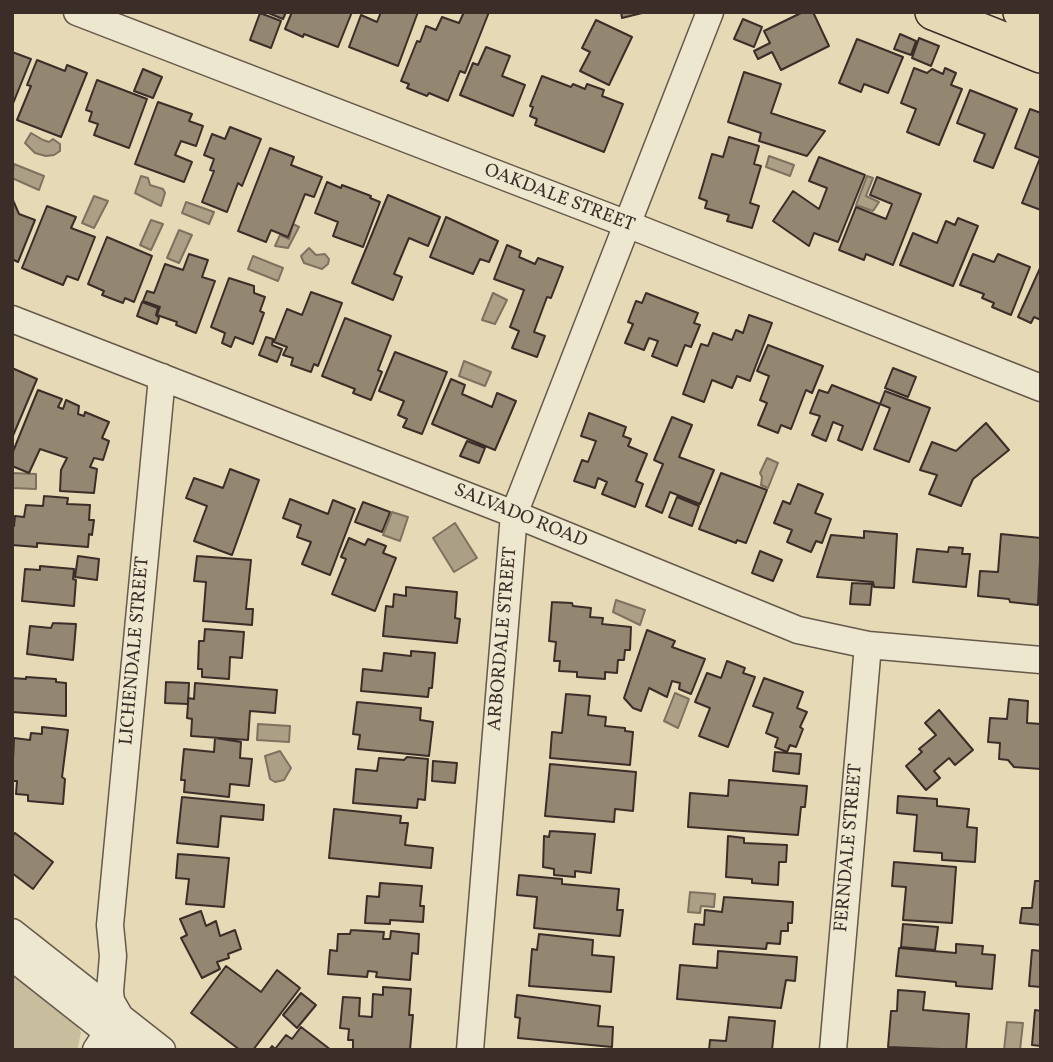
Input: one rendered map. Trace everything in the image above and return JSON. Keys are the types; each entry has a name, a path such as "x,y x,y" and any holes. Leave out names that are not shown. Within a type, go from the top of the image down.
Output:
{"main road":[{"path":"933,12 1041,55"},
{"path":"1021,12 1041,20"}],"street":[{"name":"OAKDALE STREET","path":"77,12 1041,388"},
{"name":"ARBORDALE STREET","path":"470,1050 514,514 710,12"},
{"name":"SALVADO ROAD","path":"12,318 514,514 798,630 868,645 1041,660"},
{"name":"LICHENDALE STREET","path":"108,1033 113,956 110,925 162,377"},
{"name":"FERNDALE STREET","path":"833,1050 868,645"},
{"name":"LICHENDALE STREET","path":"74,981 83,978 97,963 110,925"},
{"path":"12,932 74,981 108,1033 162,1050"},
{"path":"12,957 130,1050"}],"shaded area":[{"path":"31,133 49,142 53,139 60,144 60,151 46,156 35,153 25,143"},
{"path":"769,156 794,165 790,176 766,167"},
{"path":"14,164 44,176 39,190 12,178"},
{"path":"141,176 148,178 150,185 163,189 165,193 161,206 135,193"},
{"path":"867,176 873,178 866,196 879,202 873,211 856,205"},
{"path":"94,196 108,201 94,228 82,223"},
{"path":"186,202 214,212 209,224 182,213"},
{"path":"151,220 163,224 151,250 140,245"},
{"path":"293,224 299,227 288,248 275,246 280,235 289,239"},
{"path":"179,230 192,235 179,263 167,258"},
{"path":"309,248 316,255 325,254 329,259 328,264 322,269 304,263 301,256"},
{"path":"253,256 283,268 278,281 248,269"},
{"path":"493,293 507,300 495,324 482,320"},
{"path":"464,361 491,372 485,386 459,376"},
{"path":"767,458 778,463 768,488 761,485 760,473"},
{"path":"12,473 36,474 36,489 12,488"},
{"path":"392,512 408,517 400,541 383,535"},
{"path":"455,523 477,558 454,572 433,538"},
{"path":"616,600 645,610 640,625 613,612"},
{"path":"675,693 689,699 678,728 664,721"},
{"path":"258,724 290,726 289,742 257,740"},
{"path":"280,751 291,768 284,780 275,782 270,779 265,756"},
{"path":"690,892 715,894 714,907 701,906 700,913 688,912"},
{"path":"12,966 71,1012 81,1033 77,1050 12,1050"},
{"path":"1007,1022 1023,1023 1020,1050 1004,1050"}],"building":[{"path":"266,12 286,12 283,19"},
{"path":"292,12 352,12 338,47 285,29"},
{"path":"381,12 418,12 398,66 349,47 361,15 377,22"},
{"path":"464,12 489,12 465,73 460,71 448,101 407,88 409,84 401,81 426,26 436,30 442,17 459,23"},
{"path":"621,12 646,12 622,18"},
{"path":"803,12 813,12 829,46 781,70 772,52 758,59 754,51 770,43 764,31"},
{"path":"260,13 281,21 271,48 250,40"},
{"path":"743,19 762,27 754,47 734,39"},
{"path":"596,20 632,37 609,85 580,71 590,52 582,48"},
{"path":"900,34 916,41 911,55 894,49"},
{"path":"919,38 939,46 931,66 912,58"},
{"path":"857,39 903,57 888,93 864,84 861,92 839,83"},
{"path":"486,47 510,56 502,76 525,85 513,116 460,95 473,63 478,65"},
{"path":"12,52 31,59 12,106"},
{"path":"37,60 65,71 67,65 87,73 61,137 17,120 31,86 27,85"},
{"path":"914,68 927,73 932,69 943,74 945,68 956,73 951,85 962,89 939,145 907,132 916,109 901,103"},
{"path":"143,69 162,77 153,98 134,91"},
{"path":"744,72 781,84 771,113 825,131 807,156 759,141 761,133 728,122"},
{"path":"542,76 571,87 573,84 585,89 587,84 604,90 602,96 623,104 604,152 535,125 537,119 530,116 533,107 530,106"},
{"path":"97,80 147,99 129,148 94,135 98,124 89,121 92,112 86,110"},
{"path":"970,90 1017,109 993,168 974,161 985,134 957,123"},
{"path":"158,102 192,114 189,121 203,126 196,146 181,141 175,155 192,162 184,182 135,164"},
{"path":"1030,109 1041,113 1041,210 1022,203 1040,158 1015,148"},
{"path":"230,127 261,139 242,186 238,183 227,212 202,202 214,171 210,170 214,159 204,155 212,134 225,139"},
{"path":"729,137 759,146 754,164 761,166 750,203 759,206 752,228 727,221 729,215 705,208 707,201 699,198 712,154 723,157"},
{"path":"270,148 294,157 291,165 322,177 314,197 305,194 288,237 271,230 266,242 238,231"},
{"path":"819,157 865,175 838,242 814,233 809,246 773,221 793,191 819,209 827,188 809,181"},
{"path":"877,177 921,194 893,265 866,254 864,260 839,250 856,207 886,219 892,204 870,195"},
{"path":"327,182 341,188 342,185 380,202 363,247 333,236 338,222 315,213"},
{"path":"388,195 440,217 428,246 409,238 394,274 402,277 393,300 352,283"},
{"path":"12,198 19,214 35,220 18,262 12,259"},
{"path":"47,206 76,217 71,228 95,237 78,280 67,276 63,285 22,268"},
{"path":"446,217 498,241 489,262 480,259 473,274 430,257"},
{"path":"958,218 978,226 953,286 900,265 913,233 937,243 946,221 955,225"},
{"path":"107,237 152,256 134,302 125,298 123,303 102,295 104,291 88,284"},
{"path":"507,245 521,251 519,257 535,264 538,258 563,267 551,298 547,297 534,332 545,336 537,357 512,348 519,331 510,327 524,290 494,279"},
{"path":"189,254 208,260 202,277 215,281 196,333 157,315 160,307 143,301 147,291 154,293 165,264 183,270"},
{"path":"973,254 994,262 998,254 1030,267 1011,315 992,307 994,303 982,298 984,294 960,285"},
{"path":"1041,266 1041,320 1034,317 1031,323 1018,317"},
{"path":"229,278 254,286 254,293 265,297 260,311 264,313 253,344 235,337 231,347 222,343 225,333 211,327"},
{"path":"311,292 342,303 318,366 314,364 311,372 291,365 293,358 283,355 287,347 274,342 287,309 302,315"},
{"path":"646,293 698,313 694,323 700,325 691,347 685,345 677,366 652,356 658,341 649,338 644,350 625,343 633,324 628,322 636,301 642,303"},
{"path":"142,302 158,308 157,324 137,316"},
{"path":"749,315 772,323 750,381 737,376 732,388 712,380 704,402 683,394 701,344 708,346 713,333 732,340 736,330 743,333"},
{"path":"345,318 391,336 378,370 382,372 371,400 353,393 355,389 322,376"},
{"path":"266,337 273,339 272,345 282,349 277,362 259,355"},
{"path":"768,345 823,366 812,393 806,390 791,429 781,425 778,433 758,425 767,403 760,400 769,376 757,371"},
{"path":"395,352 447,372 422,434 403,427 407,419 398,415 404,401 379,391"},
{"path":"12,368 37,379 12,438"},
{"path":"893,368 916,377 908,397 885,388"},
{"path":"451,379 465,385 462,394 492,407 497,393 516,401 495,450 432,424"},
{"path":"832,385 880,404 862,450 838,440 843,426 833,422 826,441 812,435 820,416 810,413 819,390 828,393"},
{"path":"38,390 62,399 58,407 63,409 66,400 79,406 78,414 84,416 85,412 109,422 102,438 109,441 103,460 94,458 90,467 97,469 94,493 60,491 61,470 67,458 40,449 29,473 12,466 12,454"},
{"path":"885,391 930,408 909,462 874,449 890,408 880,404"},
{"path":"589,413 626,427 623,436 631,439 628,446 647,454 636,481 643,484 635,507 602,494 607,482 598,478 595,488 574,481 582,460 588,462 596,441 581,436"},
{"path":"672,417 692,425 679,457 714,470 700,504 670,492 662,513 646,506 663,464 654,460"},
{"path":"986,423 1009,450 973,479 961,506 929,494 937,475 920,470 932,442 956,451"},
{"path":"467,441 485,448 479,463 460,456"},
{"path":"230,469 259,480 232,555 194,541 207,506 186,498 194,478 223,488"},
{"path":"721,473 767,490 746,543 737,540 736,543 699,529"},
{"path":"798,484 823,494 815,513 831,519 822,543 816,541 811,552 787,542 792,530 774,523 783,501 790,504"},
{"path":"44,496 68,498 67,504 90,505 89,520 94,520 88,547 37,543 37,547 12,545 15,516 24,517 26,505 43,506"},
{"path":"677,497 699,506 692,526 669,517"},
{"path":"290,499 328,514 333,500 355,509 330,575 302,564 311,542 297,537 301,525 283,518"},
{"path":"363,502 390,512 382,532 355,522"},
{"path":"864,531 897,534 894,588 874,587 873,582 817,577 831,535 864,538"},
{"path":"1001,534 1041,538 1038,605 978,596 980,571 998,572"},
{"path":"349,538 365,545 368,539 386,546 383,553 396,558 375,611 332,594 346,559 341,557"},
{"path":"949,547 963,548 962,554 970,554 966,587 913,582 917,549 948,552"},
{"path":"760,551 782,560 773,581 752,573"},
{"path":"78,556 99,559 97,580 75,577"},
{"path":"197,556 251,560 246,609 253,609 252,625 203,621 206,582 194,581"},
{"path":"40,566 74,569 74,606 22,601 25,569 40,570"},
{"path":"852,583 872,584 870,605 850,604"},
{"path":"406,587 457,592 455,618 460,619 457,643 383,636 386,606 393,607 394,594 406,596"},
{"path":"552,602 591,608 590,617 603,618 602,624 631,627 630,650 625,650 624,660 618,660 617,673 605,672 605,679 577,677 577,672 559,671 560,661 554,661 556,642 549,641"},
{"path":"53,623 76,624 73,660 27,654 30,626 51,628"},
{"path":"205,629 244,632 242,658 230,657 229,679 202,677 202,669 198,669 199,641 204,641"},
{"path":"647,630 675,641 672,647 705,659 691,694 679,689 680,683 672,681 667,697 649,688 641,711 633,708 624,698"},
{"path":"411,651 435,653 432,688 429,688 428,697 361,691 363,669 382,671 384,653 411,656"},
{"path":"727,661 745,668 743,673 755,677 728,747 699,736 710,708 695,702 707,673 721,678"},
{"path":"12,678 56,679 56,682 66,683 66,716 12,712"},
{"path":"764,678 803,692 797,708 807,712 800,727 803,729 796,747 790,745 787,752 775,747 778,738 766,733 773,713 753,706"},
{"path":"166,682 189,683 188,704 165,703"},
{"path":"195,683 277,690 275,713 250,711 248,740 191,736 192,719 187,718 188,698 194,699"},
{"path":"566,694 590,696 588,715 606,717 605,726 625,728 625,731 633,732 630,765 550,758 552,732 562,733"},
{"path":"1009,699 1028,701 1027,723 1041,724 1041,769 1014,767 1008,760 999,759 1000,743 988,742 990,718 1007,719"},
{"path":"357,702 421,708 420,720 433,722 429,756 358,749 360,735 353,734"},
{"path":"939,710 973,750 955,765 949,758 934,771 940,778 926,790 906,766 922,752 919,749 936,735 925,723"},
{"path":"42,727 68,730 62,777 65,779 63,804 28,801 28,795 16,794 17,781 12,781 14,738 30,740 31,733 42,734"},
{"path":"215,738 241,742 240,758 252,759 249,786 230,784 229,797 184,792 185,780 181,780 184,749 214,752"},
{"path":"775,752 801,754 799,774 773,771"},
{"path":"407,757 428,759 425,800 418,799 417,808 353,803 356,769 377,771 379,758 404,760"},
{"path":"433,761 457,763 455,783 432,781"},
{"path":"550,764 636,772 633,811 615,809 614,822 545,816"},
{"path":"729,780 807,786 805,807 801,807 798,835 688,827 690,793 728,796"},
{"path":"898,796 937,799 937,806 969,809 967,827 977,828 975,862 942,860 942,853 914,851 917,815 897,813"},
{"path":"182,797 264,805 263,820 221,816 218,847 177,843"},
{"path":"334,809 401,816 400,823 408,823 405,845 433,848 431,868 329,858"},
{"path":"550,831 595,834 591,873 575,871 575,877 554,875 554,869 543,867 544,836 549,837"},
{"path":"15,833 53,862 33,889 12,873 12,837"},
{"path":"728,836 744,838 744,843 787,845 786,862 779,862 778,885 726,877"},
{"path":"178,854 229,858 224,907 186,904 189,879 176,878"},
{"path":"894,862 956,867 952,923 903,920 906,887 892,886"},
{"path":"519,875 562,879 562,884 619,889 617,910 623,910 620,936 534,928 537,897 517,895"},
{"path":"1035,881 1041,881 1041,925 1020,923 1022,908 1032,908"},
{"path":"380,883 422,886 420,906 424,906 423,922 390,920 390,924 365,923 367,896 379,897"},
{"path":"724,897 793,902 792,923 788,923 788,931 781,931 780,944 767,943 766,949 693,944 695,924 704,925 705,910 722,912"},
{"path":"201,911 206,926 216,921 220,936 235,930 241,949 228,954 229,958 217,962 220,969 202,978 181,938 187,935 180,919"},
{"path":"903,924 938,927 935,950 901,947"},
{"path":"351,930 384,932 383,939 390,939 391,931 419,934 418,954 412,953 410,980 376,977 377,972 368,971 367,977 328,974 330,950 337,951 338,934 350,934"},
{"path":"539,934 593,940 592,955 614,957 611,992 529,986 532,949 537,950"},
{"path":"956,944 983,946 982,954 995,955 992,989 956,986 956,982 896,976 899,948 956,953"},
{"path":"1032,950 1041,951 1041,987 1029,986"},
{"path":"718,951 797,957 795,981 786,980 781,1008 677,999 680,965 717,968"},
{"path":"226,966 261,992 277,970 300,988 253,1050 240,1050 191,1013"},
{"path":"383,987 411,989 409,1015 413,1015 410,1050 353,1050 353,1040 348,1040 349,1029 340,1028 343,997 360,998 359,1016 372,1017 373,994 383,995"},
{"path":"898,990 925,992 923,1010 969,1014 966,1050 888,1047 891,1011 897,1011"},
{"path":"301,993 316,1005 297,1028 283,1015"},
{"path":"517,995 600,1006 598,1026 613,1027 612,1047 518,1038 520,1018 515,1017"},
{"path":"1035,1010 1041,1011 1041,1046 1032,1045"},
{"path":"729,1017 775,1021 772,1050 709,1050 710,1040 726,1041"},
{"path":"301,1027 331,1050 269,1050 272,1046 275,1049 286,1035 292,1039"}]}
